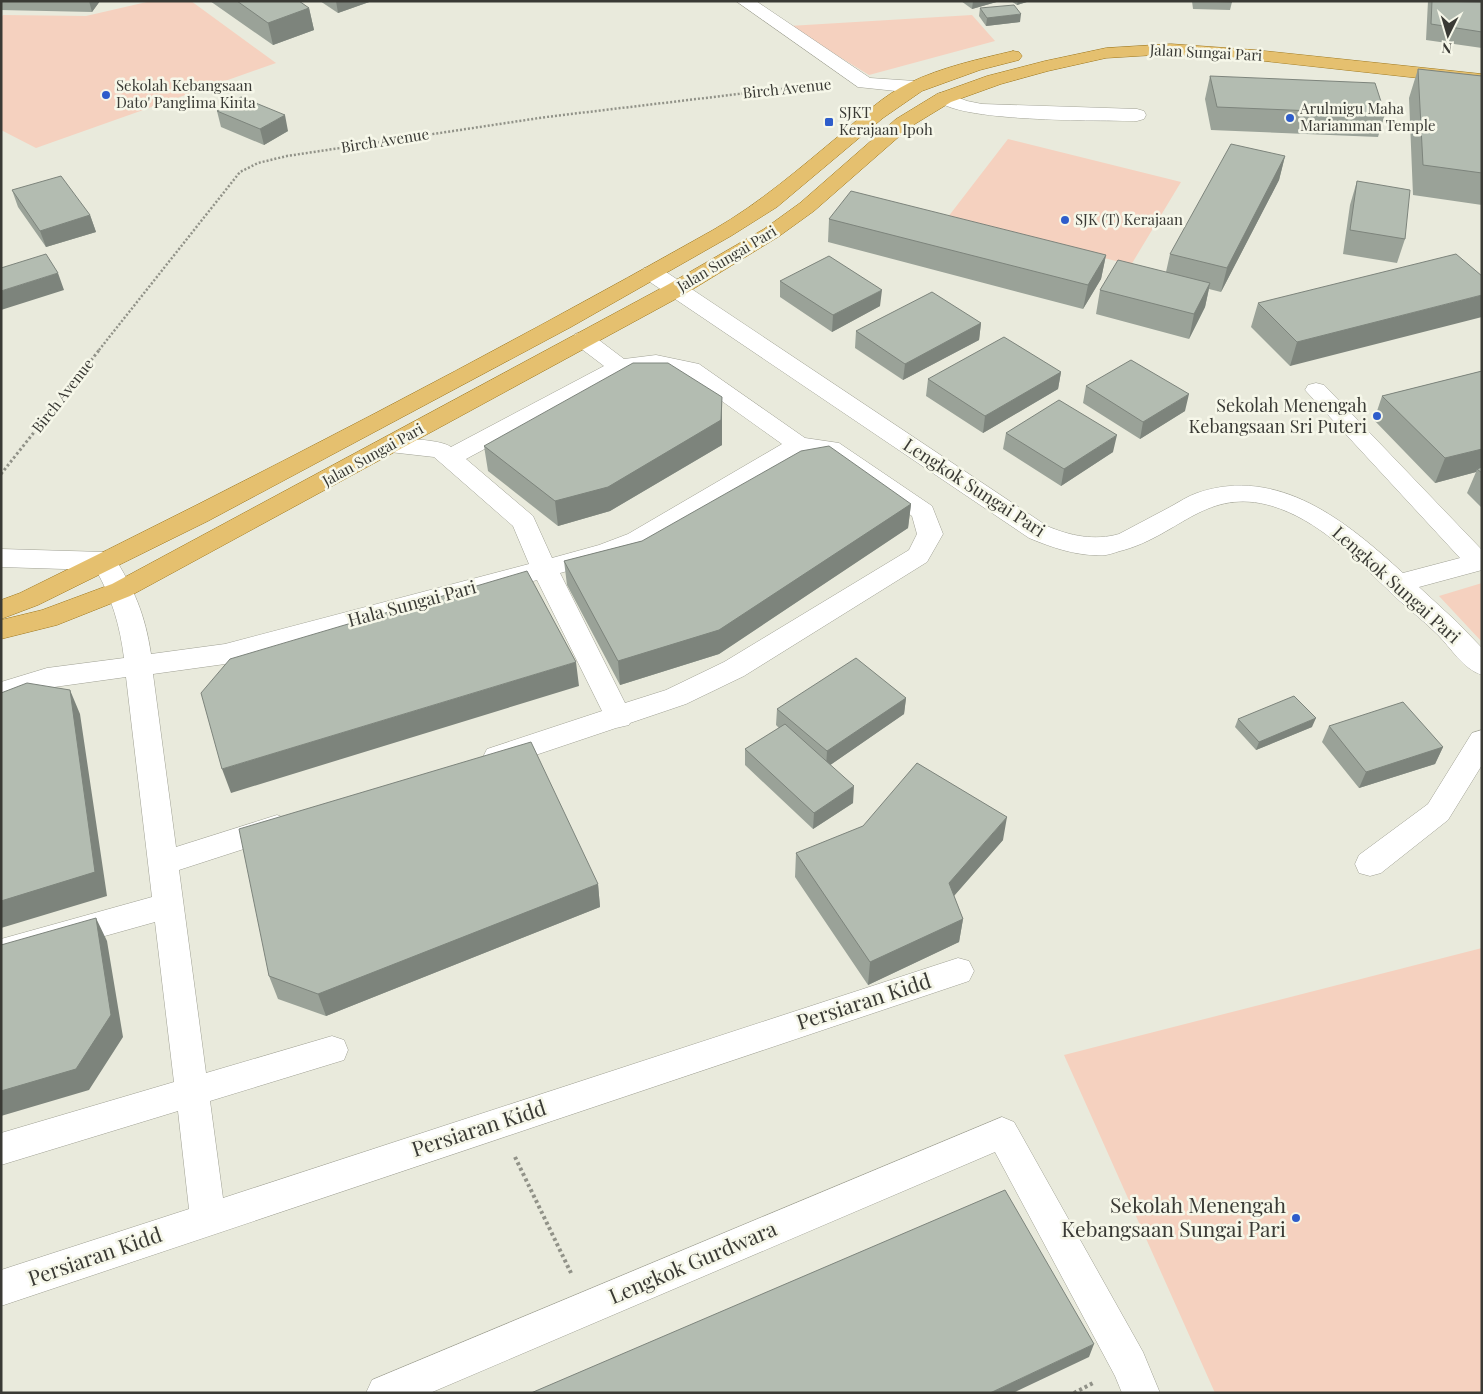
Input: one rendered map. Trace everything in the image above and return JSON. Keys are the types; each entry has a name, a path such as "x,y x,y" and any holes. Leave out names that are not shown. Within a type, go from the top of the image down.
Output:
{"main road":[{"name":"Jalan Sungai Pari","path":"1137,34 1207,35 1482,66"},
{"path":"1101,37 1119,35"},
{"name":"Jalan Sungai Pari","path":"1,630 48,618 121,590 677,289 771,233 806,207 903,123 944,98 994,80 1045,66 1106,53 1171,48 1255,55 1482,80"},
{"name":"Jalan Sungai Pari","path":"1,610 29,599 198,515 344,439 652,273 745,220 777,197 876,114 915,87 974,66 1026,52"},
{"path":"814,165 841,176"}],"street":[{"path":"744,1 865,83 915,87"},
{"path":"944,98 962,106 982,110 1137,115"},
{"name":"Lengkok Sungai Pari","path":"652,273 1038,532 1059,541 1082,545 1107,546 1128,540 1204,499 1237,492 1277,499 1318,517 1364,552 1448,629 1482,665"},
{"path":"583,339 620,367"},
{"path":"449,458 620,367 656,362 691,368 799,445 831,448 923,512 930,534 918,556 734,669 676,697 619,718 476,764"},
{"path":"1316,390 1480,562 1397,584"},
{"name":"Hala Sungai Pari","path":"1,692 47,678 225,654 606,552 638,540 799,445"},
{"path":"389,446 440,450 524,522 544,568 619,718"},
{"path":"1,558 104,561 121,590 134,629 140,666 167,906 208,1219"},
{"path":"1370,864 1438,812 1482,741"},
{"path":"162,864 305,818"},
{"path":"1,952 167,906"},
{"name":"Persiaran Kidd","path":"1,1288 958,971"},
{"path":"1,1149 332,1050"},
{"name":"Lengkok Gurdwara","path":"385,1393 1002,1134 1130,1366 1141,1393"}],"path":[{"name":"Birch Avenue","path":"1,474 240,172 258,163 287,156 546,117 824,84 865,83"},
{"path":"498,1123 588,1307"}],"shaded area":[{"name":"Sekolah Kebangsaan Dato' Panglima Kinta","path":"151,1 191,1 276,63 36,148 1,130 1,18 3,15 86,16"},
{"path":"972,15 995,41 869,75 789,26"},
{"path":"1008,139 1181,182 1131,265 948,217"},
{"path":"1482,583 1482,642 1439,596"},
{"name":"Sekolah Menengah Kebangsaan Sungai Pari","path":"1482,948 1482,1393 1215,1393 1064,1055"}],"building":[{"path":"237,1 299,1 309,8 268,23"},
{"path":"1432,1 1482,2 1482,32 1431,24"},
{"path":"1014,5 1021,14 987,18 980,8"},
{"path":"1418,69 1482,76 1482,173 1423,165"},
{"path":"1210,76 1375,83 1385,114 1217,107"},
{"path":"241,97 285,115 260,129 217,111"},
{"path":"1231,144 1285,156 1227,268 1170,254"},
{"path":"61,176 90,215 40,231 12,190"},
{"path":"1357,181 1410,190 1405,239 1350,230"},
{"path":"851,191 1106,255 1088,285 829,219"},
{"path":"46,254 58,273 1,291 1,268"},
{"path":"1456,254 1482,276 1482,295 1297,342 1258,303"},
{"path":"829,256 882,290 833,315 780,281"},
{"path":"1118,260 1210,283 1194,314 1100,290"},
{"path":"932,292 981,323 905,364 856,331"},
{"path":"1004,337 1061,372 985,416 928,379"},
{"path":"1131,360 1189,394 1143,422 1086,386"},
{"path":"633,363 668,363 722,397 721,420 608,487 555,501 484,446"},
{"path":"1482,371 1482,449 1445,458 1382,396"},
{"path":"1059,400 1117,435 1064,469 1006,433"},
{"path":"829,446 911,504 719,630 618,661 564,561 642,541 801,451"},
{"path":"527,571 576,662 222,769 201,693 230,659"},
{"path":"856,658 906,698 827,751 777,709"},
{"path":"27,683 70,690 95,872 1,901 1,693"},
{"path":"1294,696 1316,718 1259,742 1238,719"},
{"path":"1403,702 1443,747 1366,772 1329,726"},
{"path":"785,724 854,786 814,813 745,749"},
{"path":"531,742 598,884 318,994 269,976 239,829"},
{"path":"917,763 1007,817 949,883 963,919 870,962 796,853 863,826"},
{"path":"96,918 111,1015 76,1069 1,1091 1,945"},
{"path":"1005,1190 1094,1344 990,1393 531,1393"}],"place":[{"name":"Sekolah Kebangsaan Dato' Panglima Kinta","path":"106,95"},
{"name":"Arulmigu Maha Mariamman Temple","path":"1290,118"},
{"name":"SJKT Kerajaan Ipoh","path":"829,122"},
{"name":"SJK (T) Kerajaan","path":"1065,220"},
{"name":"Sekolah Menengah Kebangsaan Sri Puteri","path":"1377,416"},
{"name":"Sekolah Menengah Kebangsaan Sungai Pari","path":"1296,1218"}]}
